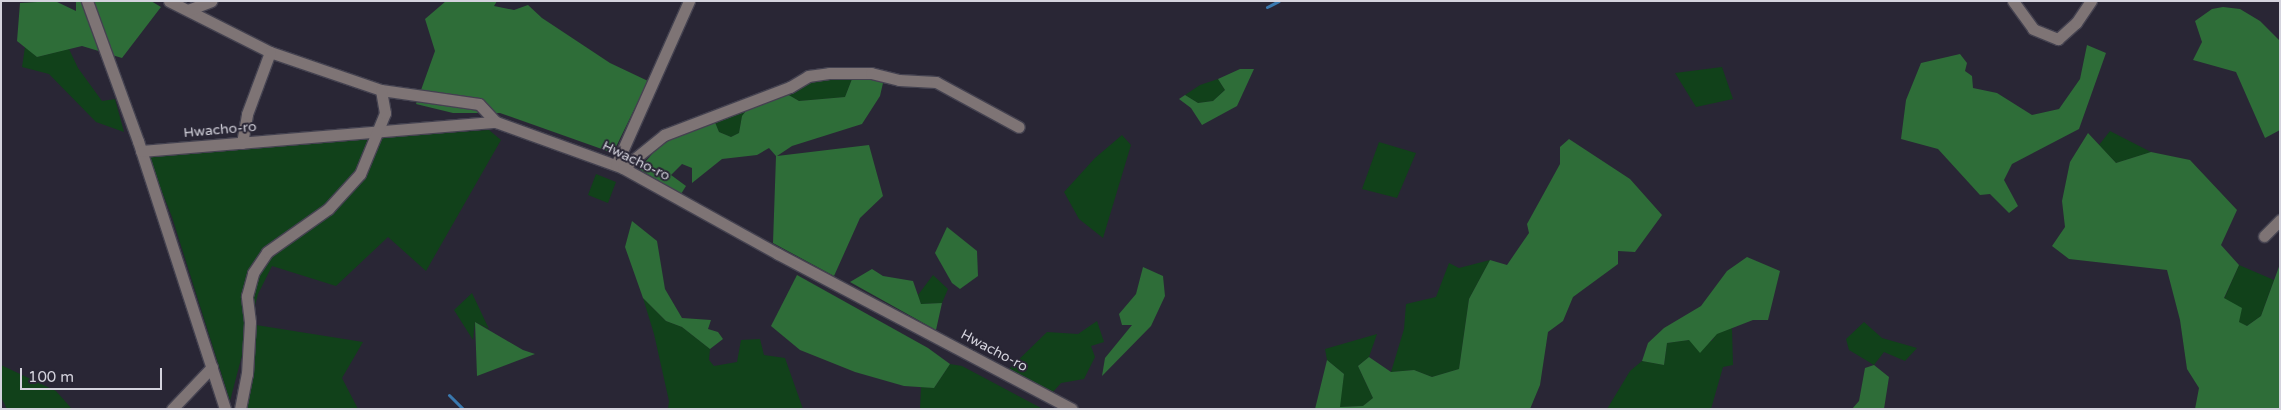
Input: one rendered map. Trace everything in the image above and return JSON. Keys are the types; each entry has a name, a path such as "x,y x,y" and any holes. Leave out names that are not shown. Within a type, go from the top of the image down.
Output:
{"street":[{"path":"87,1 140,151 225,409"},
{"path":"169,1 270,52 381,90 479,104 496,122"},
{"path":"188,10 212,1"},
{"path":"620,166 689,1"},
{"path":"2013,1 2033,29 2058,39 2076,23 2091,1"},
{"path":"242,143 247,114 270,52"},
{"path":"620,166 664,135 790,87 808,76 829,73 871,73 899,80 936,82 1019,127"},
{"path":"240,409 247,374 250,322 247,296 253,274 267,252 328,209 360,174 385,113 381,90"},
{"name":"Hwacho-ro","path":"140,151 496,122 620,166 778,254 1072,409"},
{"path":"2264,236 2280,220"},
{"path":"172,409 212,367"}],"green space":[{"path":"55,1 76,11 76,1 151,1 161,7 122,58 82,46 37,57 17,41 20,3"},
{"path":"446,1 497,1 494,6 514,10 528,5 542,18 610,63 648,81 613,153 500,113 453,113 416,104 435,51 425,19"},
{"path":"2223,7 2240,9 2260,21 2280,41 2280,130 2265,138 2236,72 2193,60 2202,42 2195,21 2212,9"},
{"path":"2087,45 2106,53 2079,129 2012,164 2004,180 2018,206 2009,213 1990,194 1980,195 1938,149 1901,139 1906,100 1921,63 1960,54 1967,63 1965,71 1972,76 1973,88 1997,93 2032,115 2059,109 2080,79"},
{"path":"25,47 37,57 69,49 78,68 102,101 115,99 124,132 96,122 49,74 22,67"},
{"path":"1722,67 1733,99 1696,107 1675,73"},
{"path":"1240,69 1254,69 1237,106 1202,125 1191,108 1179,99 1185,95 1198,103 1213,101 1225,90 1218,79"},
{"path":"845,76 852,79 845,97 799,101 787,94 821,78"},
{"path":"870,78 883,83 880,96 862,124 792,146 777,156 869,145 883,196 860,218 834,276 773,243 776,156 769,148 757,155 722,159 692,183 692,168 682,164 671,175 686,186 681,194 639,169 660,145 678,133 714,120 719,132 731,137 739,133 742,116 749,107 787,94 799,101 845,97 852,79"},
{"path":"1218,79 1225,90 1213,101 1198,103 1185,95 1200,85"},
{"path":"749,107 742,116 739,133 731,137 719,132 714,120"},
{"path":"489,130 501,140 426,271 388,237 336,286 272,266 258,294 230,401 172,217 147,154"},
{"path":"2110,131 2151,152 2116,163 2099,145"},
{"path":"2088,133 2116,163 2151,152 2190,160 2237,210 2221,245 2239,265 2224,298 2242,308 2239,322 2247,326 2261,316 2280,264 2280,409 2195,409 2199,388 2187,369 2180,320 2167,270 2069,259 2052,246 2065,227 2062,201 2070,162"},
{"path":"1122,135 1131,145 1103,238 1079,219 1064,192 1095,158"},
{"path":"1569,139 1630,179 1662,215 1635,252 1618,251 1618,264 1573,297 1563,321 1548,332 1540,385 1530,409 1315,409 1327,360 1344,374 1340,407 1363,406 1373,398 1358,366 1369,357 1391,372 1414,370 1432,377 1459,369 1469,299 1490,260 1507,265 1529,233 1527,224 1560,164 1560,147"},
{"path":"1379,142 1416,153 1397,198 1362,189"},
{"path":"596,174 616,182 608,203 588,195"},
{"path":"632,221 657,241 665,289 682,318 711,320 708,329 718,332 723,339 710,349 682,327 666,321 643,298 625,247"},
{"path":"947,227 977,251 978,276 960,289 952,283 935,253"},
{"path":"1747,257 1780,271 1768,320 1753,320 1717,334 1700,353 1689,340 1667,343 1664,365 1642,361 1648,343 1664,328 1701,306 1727,271"},
{"path":"1490,260 1469,299 1459,369 1432,377 1414,370 1391,372 1404,329 1406,304 1436,297 1449,263 1459,268"},
{"path":"2239,265 2274,280 2261,316 2247,326 2238,322 2224,299"},
{"path":"1143,267 1163,276 1165,296 1151,326 1102,376 1105,358 1132,325 1122,325 1119,314 1136,294"},
{"path":"872,269 883,276 913,281 921,304 942,303 936,330 850,282"},
{"path":"797,275 928,348 950,364 934,388 904,386 855,372 800,350 771,326"},
{"path":"933,275 948,289 942,303 921,304 918,295"},
{"path":"472,293 489,329 475,322 473,340 454,310"},
{"path":"643,298 666,321 682,327 710,349 709,360 714,366 737,362 741,340 760,339 764,355 785,358 803,409 668,409 669,401 654,334"},
{"path":"1097,321 1104,342 1091,346 1095,357 1084,379 1061,383 1053,392 1008,370 1047,332 1078,334"},
{"path":"475,322 523,350 535,354 477,376"},
{"path":"1864,322 1882,338 1917,348 1905,361 1884,352 1874,365 1849,350 1846,339"},
{"path":"256,325 363,342 342,378 358,409 245,409"},
{"path":"1732,328 1733,365 1723,367 1711,409 1607,409 1630,371 1642,361 1664,365 1667,343 1689,340 1712,341 1716,334"},
{"path":"1377,334 1369,357 1358,366 1373,398 1363,406 1339,407 1344,374 1327,360 1325,349"},
{"path":"950,364 962,366 1043,409 920,409 921,387 934,388"},
{"path":"1,365 56,391 72,409 7,409 1,397"},
{"path":"1874,365 1889,377 1884,409 1852,409 1859,401 1865,368"}],"waterway":[{"path":"1267,7 1279,1"},
{"path":"449,395 463,409"}]}
